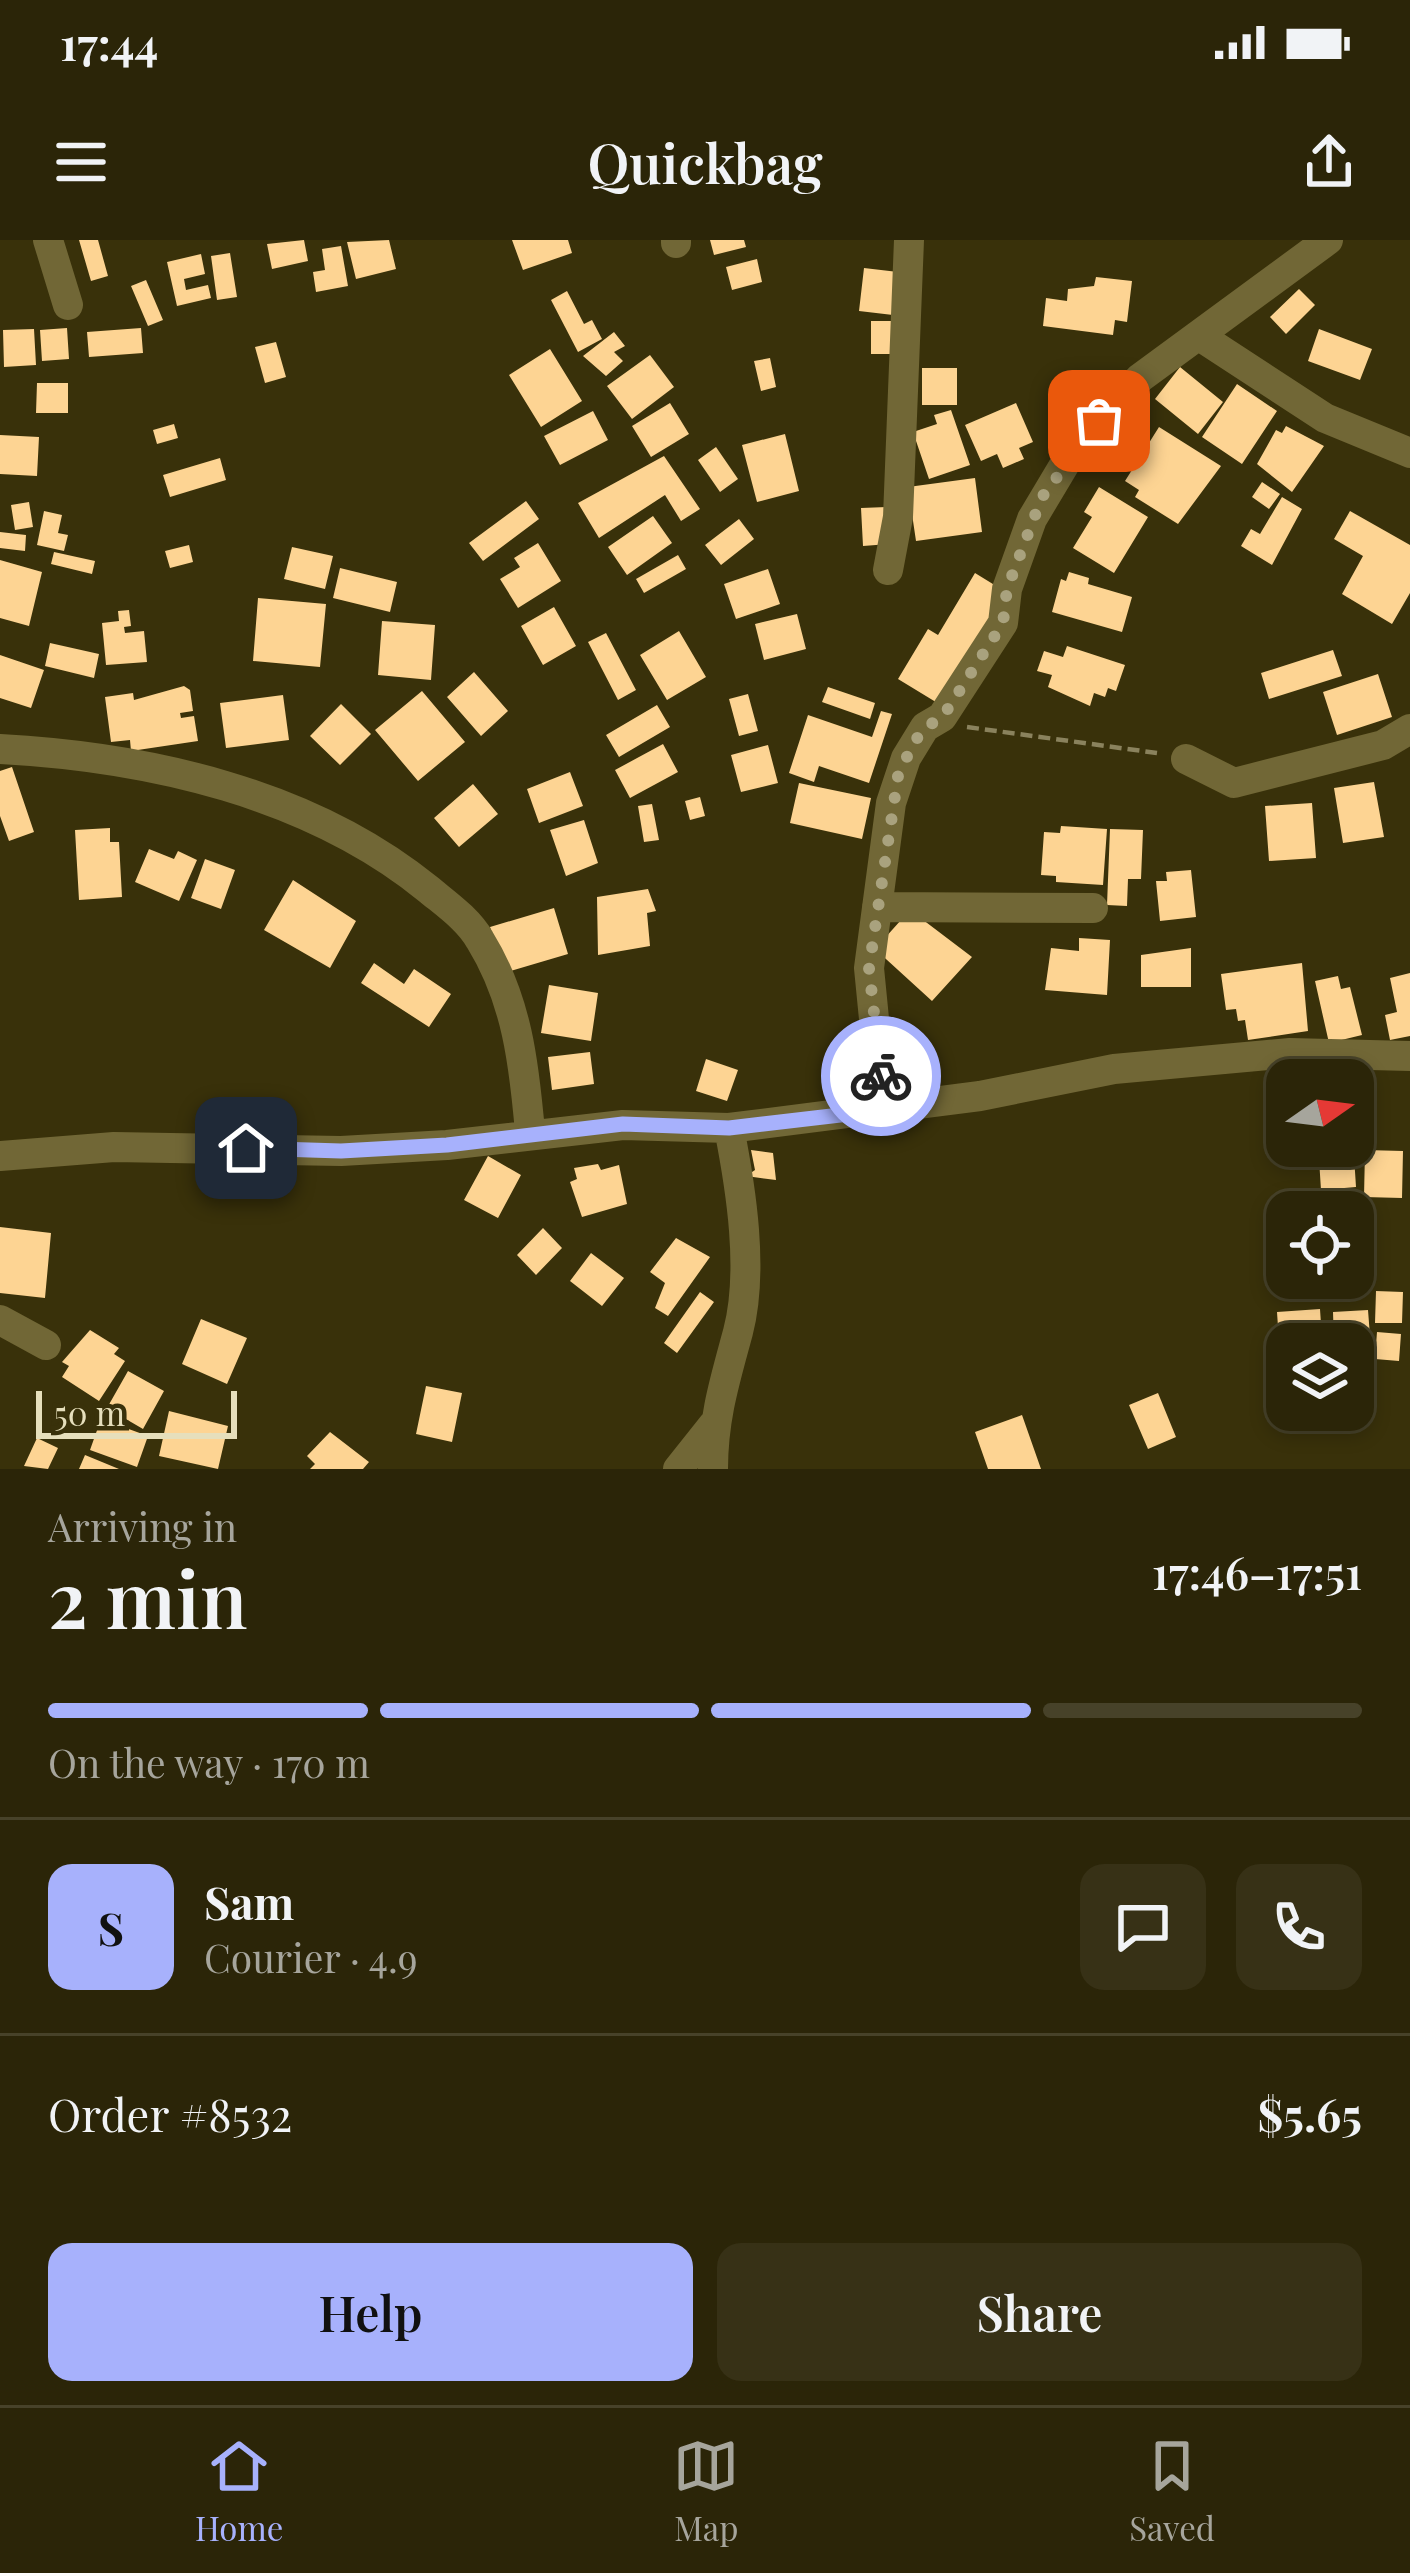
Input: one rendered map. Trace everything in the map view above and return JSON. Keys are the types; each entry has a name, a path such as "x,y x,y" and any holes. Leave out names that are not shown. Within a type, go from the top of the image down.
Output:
{"street":[{"path":"48,240 68,304"},
{"path":"888,570 898,517 909,240"},
{"path":"883,1110 870,1005 877,907 898,776 925,727 942,718 1003,623 1017,558 1054,477 1140,378 1328,240"},
{"path":"1201,337 1325,418 1410,454"},
{"path":"1186,759 1234,783 1383,746 1410,729"},
{"path":"0,749 209,781 317,819 416,880 478,934 493,962 517,1022 530,1132"},
{"path":"877,907 1094,908"},
{"path":"0,1156 114,1147 341,1151 447,1145 623,1124 729,1128 883,1110 1114,1069 1290,1053 1410,1056"},
{"path":"713,1469 713,1425 740,1307 738,1172 729,1128"},
{"path":"0,1320 46,1346"},
{"path":"678,1469 713,1425"}],"path":[{"path":"942,718 983,732 1083,740 1186,759"}],"building":[{"path":"79,240 98,240 108,276 91,281"},
{"path":"304,240 308,261 272,269 267,244"},
{"path":"389,240 396,269 356,279 347,242"},
{"path":"512,240 568,240 572,253 523,270"},
{"path":"710,240 744,240 746,247 714,255"},
{"path":"341,246 348,286 316,292 313,272 325,270 322,249"},
{"path":"230,253 237,297 217,300 211,256"},
{"path":"201,254 205,274 184,279 186,290 208,285 211,298 177,306 167,262"},
{"path":"757,259 762,282 732,290 726,267"},
{"path":"864,268 898,272 893,315 859,311"},
{"path":"1096,277 1132,281 1127,322 1115,320 1113,335 1043,326 1046,298 1067,301 1068,289 1094,286"},
{"path":"146,280 163,320 148,326 131,286"},
{"path":"1299,289 1315,305 1286,334 1270,317"},
{"path":"567,291 584,324 592,320 602,339 578,352 551,300"},
{"path":"871,321 891,321 892,354 871,354"},
{"path":"67,328 69,359 42,361 40,330"},
{"path":"141,328 143,353 89,357 87,332"},
{"path":"34,329 36,365 4,367 3,330"},
{"path":"1319,329 1372,349 1360,380 1308,361"},
{"path":"614,332 625,346 614,352 623,361 606,376 583,356"},
{"path":"276,342 286,377 265,383 255,347"},
{"path":"550,349 582,401 541,427 509,375"},
{"path":"650,355 674,387 632,419 607,386"},
{"path":"770,358 776,387 761,391 754,361"},
{"path":"1180,367 1223,402 1198,434 1155,399"},
{"path":"922,368 957,368 957,405 922,405"},
{"path":"37,383 68,383 68,413 36,413"},
{"path":"1237,384 1277,411 1242,464 1202,437"},
{"path":"670,403 689,434 651,457 632,426"},
{"path":"1016,403 1033,442 1019,448 1024,459 1003,468 997,454 981,461 965,425"},
{"path":"951,410 970,465 929,479 913,432 937,424 934,415"},
{"path":"593,411 608,440 560,465 544,436"},
{"path":"174,424 178,438 157,444 153,430"},
{"path":"1286,426 1324,446 1292,492 1257,464 1276,430 1282,433"},
{"path":"1159,427 1221,466 1178,524 1135,497 1139,490 1125,481"},
{"path":"785,434 799,491 757,502 742,445"},
{"path":"0,435 39,437 37,476 0,474"},
{"path":"716,447 738,479 720,492 698,460"},
{"path":"664,456 700,509 681,521 665,495 599,538 578,503"},
{"path":"220,458 226,480 170,497 163,475"},
{"path":"975,478 982,532 916,541 908,487"},
{"path":"1262,482 1280,494 1269,509 1252,497"},
{"path":"1099,487 1148,517 1114,573 1073,548 1092,517 1084,512"},
{"path":"1282,497 1302,509 1272,565 1241,546 1251,529 1260,534"},
{"path":"526,501 539,519 483,561 469,543"},
{"path":"29,502 33,527 15,530 11,505"},
{"path":"887,507 889,544 863,546 861,508"},
{"path":"44,511 62,515 58,533 68,535 64,551 37,545"},
{"path":"1350,511 1410,545 1410,593 1392,624 1342,594 1363,556 1334,539"},
{"path":"653,516 672,543 627,575 608,547"},
{"path":"739,519 754,539 721,565 705,545"},
{"path":"0,532 26,535 25,551 0,548"},
{"path":"538,543 561,581 518,608 500,579 520,567 514,558"},
{"path":"189,545 193,562 170,568 165,551"},
{"path":"292,547 333,556 325,589 284,579"},
{"path":"54,552 95,561 92,574 51,564"},
{"path":"678,555 686,569 644,593 636,579"},
{"path":"0,560 42,572 29,626 0,618"},
{"path":"340,568 397,582 390,612 333,598"},
{"path":"768,569 780,604 736,619 724,584"},
{"path":"1069,572 1089,578 1088,584 1132,597 1122,632 1052,612 1061,579 1066,581"},
{"path":"975,573 1001,589 1004,608 944,707 898,679 928,629 938,635"},
{"path":"258,598 326,604 320,667 253,661"},
{"path":"554,607 576,646 543,665 521,626"},
{"path":"129,610 131,626 124,627 125,633 144,631 147,662 106,665 102,623 119,621 118,611"},
{"path":"797,614 806,649 764,660 755,624"},
{"path":"382,621 435,625 431,680 378,675"},
{"path":"679,631 706,677 667,700 640,655"},
{"path":"606,633 636,690 618,700 588,642"},
{"path":"50,643 99,654 94,678 45,666"},
{"path":"1067,646 1125,665 1116,691 1108,688 1105,697 1094,693 1090,706 1048,687 1052,675 1037,671 1044,651 1063,657"},
{"path":"1333,650 1342,676 1269,699 1261,673"},
{"path":"0,655 44,670 31,708 0,698"},
{"path":"474,672 508,711 481,736 447,697"},
{"path":"1378,674 1392,717 1337,735 1323,692"},
{"path":"184,686 190,690 193,711 180,713 181,718 194,716 198,741 131,751 130,740 111,742 105,697 133,693 134,700"},
{"path":"828,687 875,703 870,719 822,702"},
{"path":"422,691 465,742 418,781 375,730"},
{"path":"748,694 758,731 739,736 729,699"},
{"path":"283,695 289,740 226,748 220,703"},
{"path":"341,704 371,734 340,765 310,736"},
{"path":"657,705 670,727 619,757 606,735"},
{"path":"881,711 892,714 869,783 819,766 814,782 789,773 808,715 872,737"},
{"path":"663,744 678,772 630,798 615,770"},
{"path":"768,745 778,783 741,792 731,755"},
{"path":"12,767 34,832 9,841 0,816 0,771"},
{"path":"570,772 583,806 539,823 527,789"},
{"path":"1374,782 1384,837 1343,843 1334,788"},
{"path":"799,783 871,798 862,839 790,823"},
{"path":"473,784 498,814 459,847 434,818"},
{"path":"700,797 705,816 690,820 685,801"},
{"path":"1312,803 1316,858 1269,861 1265,806"},
{"path":"652,804 659,840 644,842 638,806"},
{"path":"584,820 598,863 566,876 550,830"},
{"path":"1061,826 1107,829 1103,885 1056,882 1056,876 1041,875 1044,832 1060,833"},
{"path":"110,828 110,842 119,842 122,897 79,900 75,830"},
{"path":"1110,829 1143,830 1141,879 1128,879 1127,906 1107,905"},
{"path":"149,849 174,859 178,851 197,860 179,901 135,882"},
{"path":"205,859 235,870 221,909 191,898"},
{"path":"1191,870 1196,917 1160,921 1156,881 1167,881 1166,872"},
{"path":"293,880 356,921 330,968 264,930"},
{"path":"648,889 656,911 647,913 650,946 598,955 597,897"},
{"path":"554,908 568,954 504,973 490,927"},
{"path":"910,910 972,957 932,1001 875,949"},
{"path":"1079,938 1110,940 1107,995 1045,990 1051,948 1079,951"},
{"path":"1191,948 1191,987 1141,987 1141,955"},
{"path":"374,963 404,984 414,969 451,994 429,1027 361,983"},
{"path":"1302,963 1308,1031 1248,1040 1245,1020 1238,1021 1236,1009 1226,1010 1221,974"},
{"path":"1410,973 1410,1036 1390,1040 1385,1015 1397,1012 1390,978"},
{"path":"1338,976 1341,989 1350,987 1362,1035 1329,1043 1315,981"},
{"path":"549,985 598,993 591,1041 541,1033"},
{"path":"590,1052 594,1084 552,1090 548,1057"},
{"path":"706,1059 738,1070 727,1101 696,1091"},
{"path":"751,1150 773,1153 776,1180 746,1176 755,1170"},
{"path":"1374,1150 1403,1151 1402,1198 1374,1197 1374,1191 1364,1191 1365,1167 1374,1167"},
{"path":"488,1156 521,1175 498,1218 464,1200"},
{"path":"598,1164 601,1170 619,1165 627,1204 582,1217 570,1182 577,1179 574,1168"},
{"path":"1320,1167 1355,1167 1356,1187 1321,1190"},
{"path":"0,1227 51,1233 45,1298 0,1293"},
{"path":"543,1228 562,1248 536,1275 517,1255"},
{"path":"676,1238 710,1257 668,1316 655,1308 665,1283 650,1272"},
{"path":"591,1253 624,1278 602,1306 570,1281"},
{"path":"1376,1291 1403,1292 1402,1323 1375,1323"},
{"path":"700,1292 714,1302 677,1353 664,1343"},
{"path":"1320,1309 1321,1323 1278,1323 1277,1312"},
{"path":"1368,1310 1369,1323 1333,1323 1333,1312"},
{"path":"201,1319 247,1338 227,1384 182,1364"},
{"path":"90,1330 119,1348 114,1354 125,1361 99,1401 62,1377 69,1366 62,1362"},
{"path":"1377,1332 1401,1334 1399,1361 1375,1359"},
{"path":"128,1371 164,1391 143,1429 107,1408"},
{"path":"426,1386 462,1393 452,1442 416,1434"},
{"path":"1158,1393 1176,1437 1148,1449 1129,1405"},
{"path":"169,1411 228,1426 218,1469 159,1456"},
{"path":"1022,1415 1041,1469 988,1469 975,1432"},
{"path":"101,1419 148,1436 137,1467 90,1450"},
{"path":"330,1432 369,1462 363,1469 310,1469 315,1464 307,1456"},
{"path":"37,1438 58,1448 48,1469 24,1466"},
{"path":"85,1455 119,1469 79,1469"}],"way so far":[{"path":"881,1076 869,968 898,776 913,744 925,727 942,718 1003,623 1007,589 1042,497 1075,447 1099,421"}],"route":[{"path":"246,1148 341,1151 447,1145 623,1124 729,1128 883,1110 881,1076"}]}
